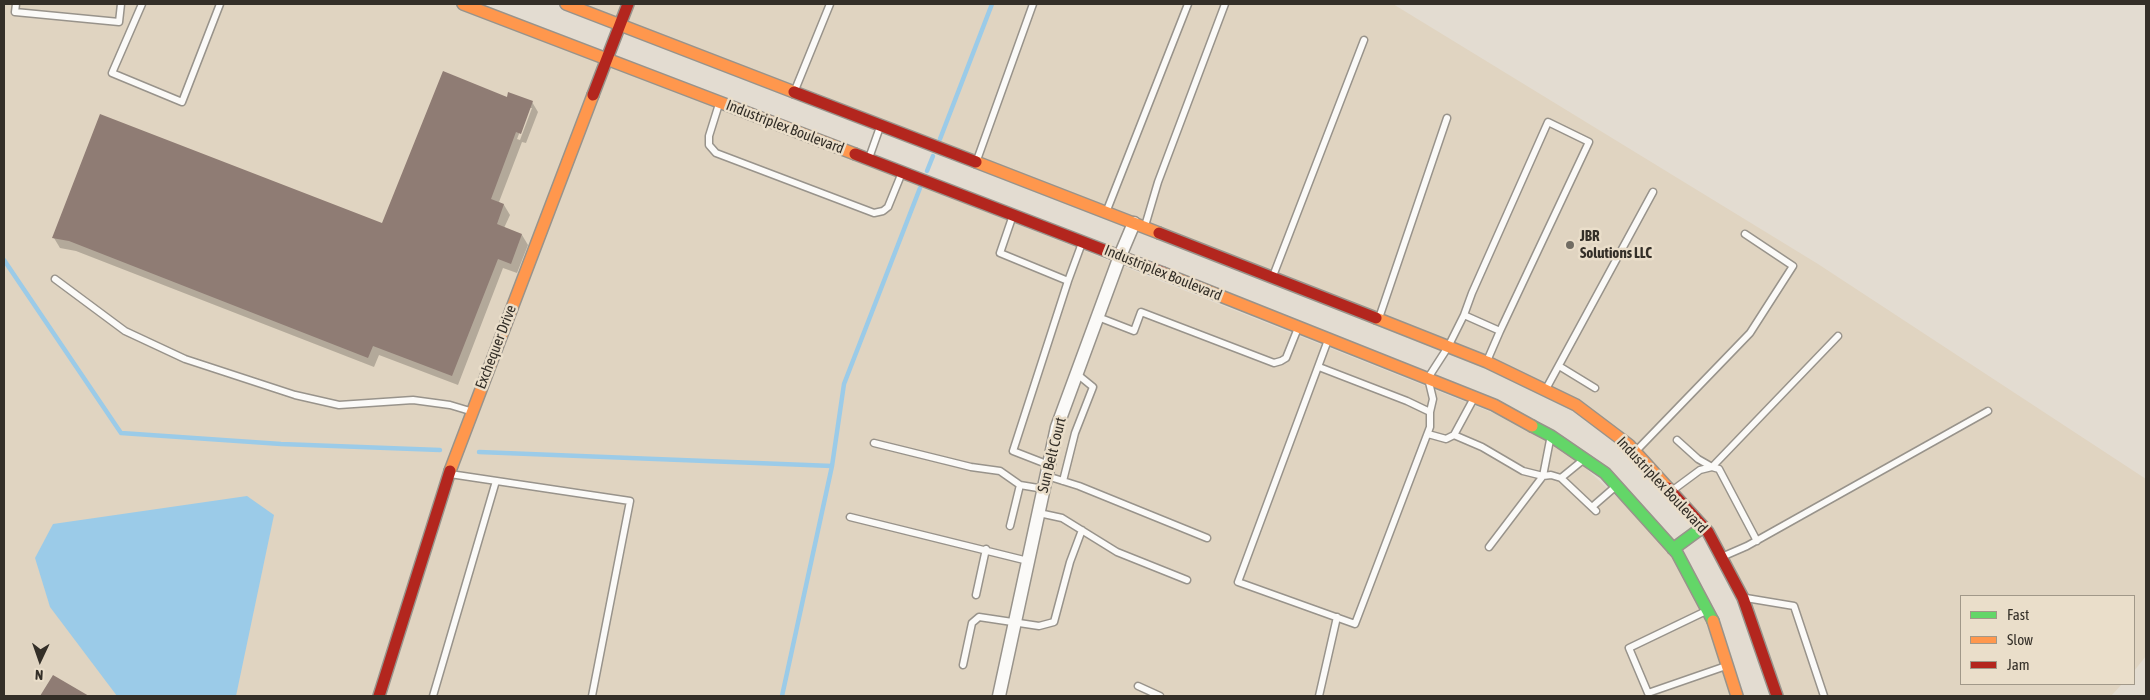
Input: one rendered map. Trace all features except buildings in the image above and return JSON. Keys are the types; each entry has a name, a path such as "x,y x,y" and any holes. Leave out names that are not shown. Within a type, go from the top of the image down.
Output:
{"street":[{"name":"Industriplex Boulevard","path":"463,4 1014,214 1494,405 1551,436 1605,473 1678,553 1714,623 1736,696"},
{"name":"Industriplex Boulevard","path":"566,4 1140,225 1378,319 1486,362 1576,405 1629,445 1703,527 1723,557 1743,598 1776,696"},
{"name":"Exchequer Drive","path":"380,696 449,474 471,412 628,4"},
{"name":"Sun Belt Court","path":"999,696 1058,427 1120,256 1140,225"},
{"path":"1674,549 1703,527"}],"lane":[{"path":"16,4 15,12 119,22 121,4"},
{"path":"142,4 112,73 182,102 220,4"},
{"path":"794,92 830,4"},
{"path":"977,163 1033,4"},
{"path":"1106,212 1188,4"},
{"path":"1140,225 1225,4"},
{"path":"1272,278 1364,40"},
{"path":"719,102 708,136 709,145 716,153 874,213 883,211 888,207 902,172"},
{"path":"1378,319 1447,118"},
{"path":"1328,339 1238,582 1355,624 1428,434 1433,399 1428,378 1448,347 1464,316 1472,292 1548,122 1589,142 1486,362"},
{"path":"869,158 881,126"},
{"path":"1546,390 1653,192"},
{"path":"1014,214 1000,254 1068,281"},
{"path":"1635,452 1750,333 1793,266 1745,234"},
{"path":"1082,241 1013,451 1048,470 1063,481 1207,538"},
{"path":"55,279 125,331 185,359 295,395 339,405 413,400 450,406 471,412"},
{"path":"1098,317 1134,331 1141,312 1274,363 1286,358 1298,327"},
{"path":"1464,316 1500,331"},
{"path":"1671,492 1700,470 1712,467 1838,336"},
{"path":"1558,366 1595,388"},
{"path":"1319,367 1408,401 1430,412"},
{"path":"1063,481 1075,433 1093,388 1077,374"},
{"path":"1428,434 1446,440 1454,435 1474,397"},
{"path":"1723,557 1756,541 1988,411"},
{"path":"1454,435 1482,447 1523,471 1561,478 1594,509 1616,486"},
{"path":"1489,547 1543,476 1551,436"},
{"path":"1677,440 1698,459 1719,469 1756,541"},
{"path":"874,443 1000,472 1020,484 1044,489"},
{"path":"1561,478 1584,459"},
{"path":"449,474 630,501 592,696"},
{"path":"432,696 496,481"},
{"path":"1010,526 1020,484"},
{"path":"1038,513 1062,518 1117,552 1187,580"},
{"path":"850,517 986,549 996,554 1028,561"},
{"path":"963,665 972,623 979,617 1039,626 1054,622 1070,562 1082,530"},
{"path":"976,595 986,549"},
{"path":"1743,598 1794,606 1824,696"},
{"path":"1707,611 1629,648 1648,693 1727,666"},
{"path":"1318,696 1337,617"},
{"path":"1138,686 1160,696"}],"shaded area":[{"path":"4,4 463,4 1551,436 1677,553 1736,696 4,696"},
{"path":"566,4 1393,4 1818,264 2146,479 2146,656 2135,670 2135,595 1960,595 1960,685 2121,685 2111,696 1777,696 1708,532 1576,405"}],"water":[{"path":"247,496 274,515 236,696 117,696 50,607 35,558 53,524"}],"waterway":[{"path":"940,139 992,4"},
{"path":"927,171 933,156"},
{"path":"832,466 844,384 920,188"},
{"path":"4,260 121,433 281,444 440,450"},
{"path":"479,452 832,466 782,696"}],"traffic: fast":[{"path":"1532,426 1551,436 1605,473 1677,553 1713,621"},
{"path":"1673,549 1703,527"}],"traffic: slow":[{"path":"463,4 855,154"},
{"path":"566,4 794,92"},
{"path":"450,471 593,95"},
{"path":"976,162 1159,233"},
{"path":"1163,273 1494,405 1532,426"},
{"path":"1376,318 1487,362 1576,405 1629,445 1668,488"},
{"path":"1713,621 1737,696"}],"traffic: jam":[{"path":"593,95 628,4"},
{"path":"794,92 976,162"},
{"path":"855,154 1163,273"},
{"path":"1159,233 1376,318"},
{"path":"379,696 450,471"},
{"path":"1668,488 1708,532 1743,598 1777,696"}],"place":[{"name":"JBR Solutions LLC","path":"1570,245"}]}
